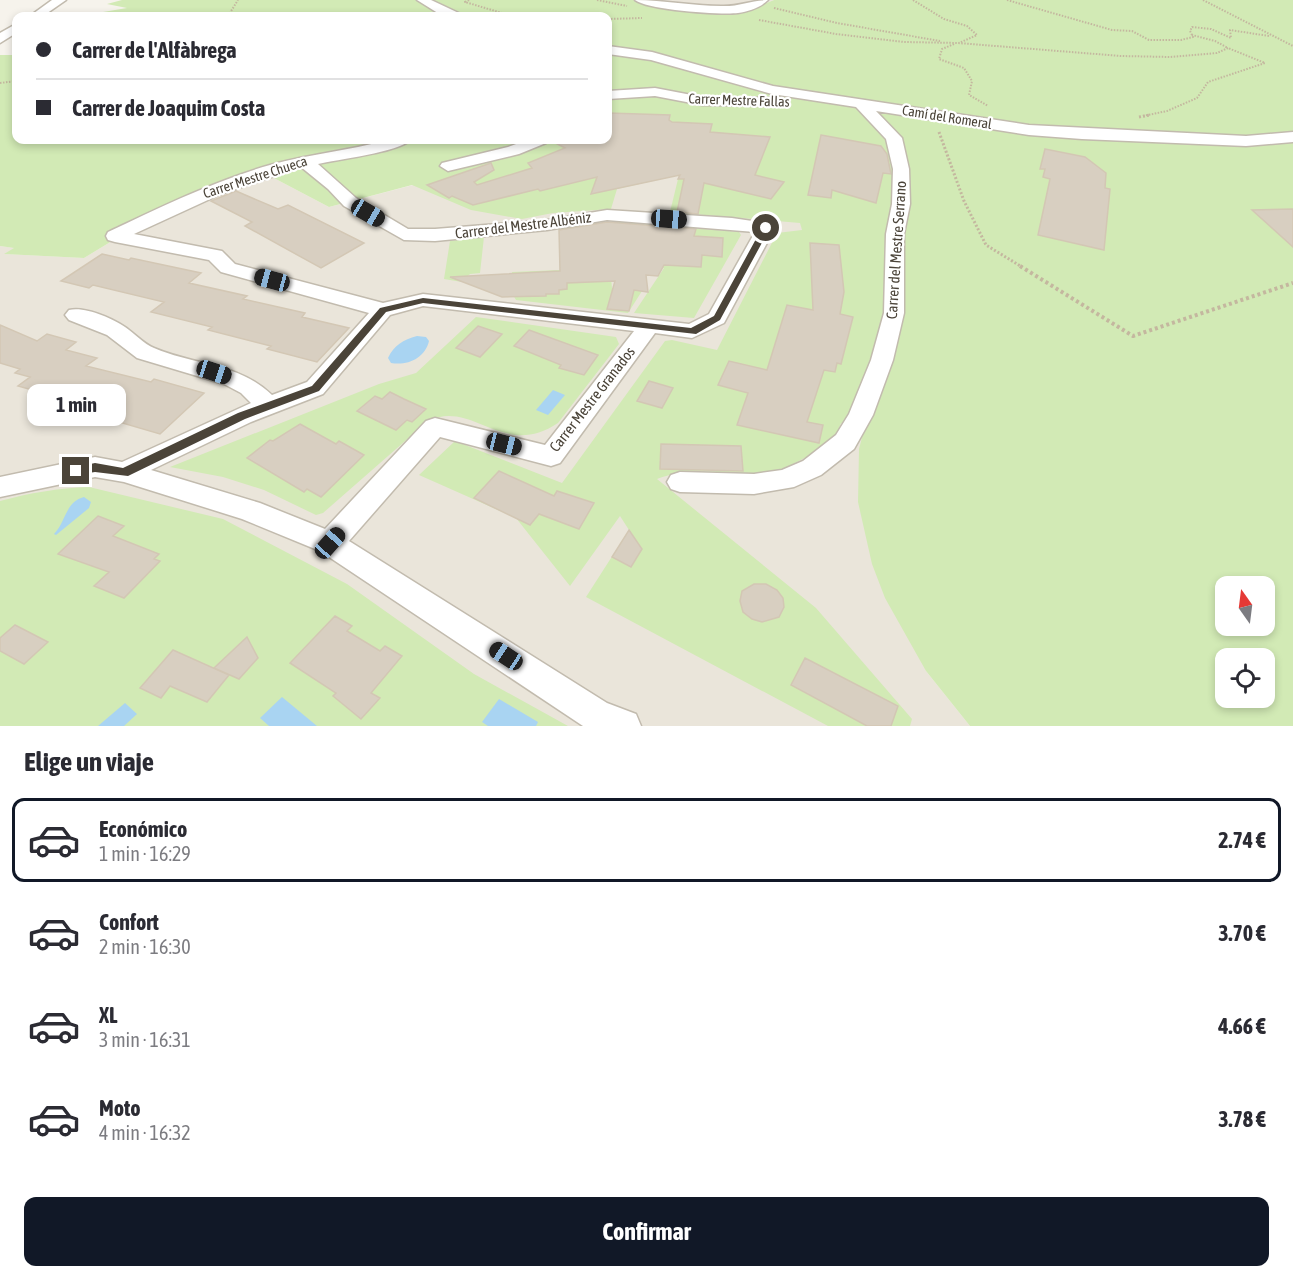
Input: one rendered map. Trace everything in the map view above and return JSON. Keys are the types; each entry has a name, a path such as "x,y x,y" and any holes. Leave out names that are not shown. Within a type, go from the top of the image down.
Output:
{"street":[{"path":"42,12 60,0"},
{"path":"423,0 438,12"},
{"path":"636,3 690,8 742,9 761,2"},
{"name":"Camí del Romeral","path":"612,51 662,59 750,85 991,124 1082,134 1246,141 1293,137"},
{"name":"Carrer Mestre Fallas","path":"612,95 655,92 685,99 721,102 806,103 834,99"},
{"name":"Carrer del Mestre Serrano","path":"680,482 754,484 785,480 812,468 845,442 861,415 882,360 894,313 895,234 901,204 901,169 894,138 860,103"},
{"name":"Carrer Mestre Chueca","path":"383,310 228,268 215,255 115,236 200,195 239,180 304,161 372,150 390,144"},
{"path":"448,166 513,151 530,144"},
{"name":"Carrer del Mestre Albéniz","path":"304,161 334,185 350,202 404,234 435,235 547,225 608,215 732,223 766,228 717,318 692,332 649,326"},
{"path":"124,472 242,416 315,388 383,310 423,300 649,326"},
{"path":"76,315 115,330 145,353 232,378 249,387 267,406"},
{"name":"Carrer Mestre Granados","path":"330,543 435,427 551,456 649,326"},
{"path":"0,487 95,467 124,472 250,511 330,543 597,716 624,726"}],"path":[{"path":"469,0 465,2 499,12"},
{"path":"597,0 636,3"},
{"path":"914,0 944,19 967,26 976,35 942,49 939,59 964,68 972,81 969,95 988,106 977,105"},
{"path":"1007,0 1112,30 1132,31 1149,40 1181,40 1193,37 1192,27 1211,30 1231,38 1230,30 1269,36"},
{"path":"1203,0 1255,26 1269,36 1293,46"},
{"path":"761,2 837,23 958,43"},
{"path":"756,19 836,34 893,41 958,43 1121,56 1170,57 1217,53 1228,48"},
{"path":"1136,117 1167,111 1197,98 1208,82 1265,63 1215,41 1192,35"},
{"path":"938,130 964,201 986,245 1133,336 1293,283"}],"shaded area":[{"path":"633,0 774,0 746,11 690,8"},
{"path":"612,141 873,229 866,236 841,422 865,426 926,671 970,726 0,726 0,246 15,248 5,254 84,258 112,241 228,187 270,176 329,207 482,167 589,144 612,144"}],"green space":[{"path":"122,0 633,0 690,8 746,11 774,0 1293,0 1293,726 970,726 926,671 885,598 872,564 858,502 859,449 865,426 841,423 836,434 825,446 775,471 749,473 696,471 657,479 816,608 912,719 910,726 828,726 586,597 629,530 620,516 570,586 516,518 419,475 455,441 562,483 665,341 672,340 717,350 777,233 802,230 800,223 670,212 679,175 617,189 611,209 553,213 522,219 471,210 412,185 329,207 270,176 228,187 112,241 84,258 4,254 14,248 0,246 0,55 12,55 12,144 612,144 612,12 103,12 127,8 107,4"},
{"path":"622,222 739,232 741,235 694,318 634,313 664,268 610,268 612,288 642,291 628,313 516,300 513,295 512,272 560,270 559,225"},
{"path":"484,237 480,273 470,274 462,282 444,279 450,241"},
{"path":"476,317 616,337 619,344 558,423 538,433 521,435 505,433 460,417 444,416 428,421 323,513 316,515 264,490 223,477 170,467 379,384 416,373"},
{"path":"89,487 223,519 347,584 474,674 568,726 0,726 0,501 44,491"}],"water":[{"path":"417,336 426,337 429,341 424,352 409,362 391,363 388,358 396,346"},
{"path":"553,390 565,395 548,415 536,410"},
{"path":"84,497 91,502 89,508 56,535 54,534 73,503"},
{"path":"282,697 317,726 269,726 260,718"},
{"path":"499,699 538,722 536,726 488,726 482,722"},
{"path":"125,703 137,714 124,726 98,726"}],"building":[{"path":"612,113 670,115 669,120 672,122 712,124 710,132 770,137 755,175 784,182 771,199 704,183 698,214 677,212 684,179 678,179 680,175 591,194 597,177 473,205 452,196 449,198 427,185 491,163 494,170 474,182 477,185 532,168 528,163 565,148 558,144 612,144"},
{"path":"821,135 881,146 887,154 891,174 883,173 876,203 832,190 831,198 808,195"},
{"path":"1045,149 1085,157 1106,173 1105,188 1110,189 1104,250 1038,235 1050,179 1043,177 1045,169 1040,169"},
{"path":"236,191 278,209 288,205 364,243 321,268 245,226 252,222 211,201"},
{"path":"1293,209 1293,247 1252,210"},
{"path":"607,222 696,229 694,236 723,238 722,257 702,255 701,267 664,265 658,276 646,275 648,292 634,290 629,311 607,309 615,281 567,283 567,289 559,290 559,294 546,294 546,296 502,297 450,277 560,271 559,230"},
{"path":"810,243 839,245 844,292 840,314 853,317 841,364 837,363 835,372 824,370 807,422 823,425 819,443 737,425 748,393 718,385 729,361 767,370 787,305 813,310"},
{"path":"102,254 201,273 189,283 247,296 243,299 305,313 302,317 349,328 317,362 267,349 271,346 208,330 212,327 151,312 164,302 93,285 89,288 61,281"},
{"path":"0,325 37,341 47,334 76,342 66,350 97,358 86,366 151,382 154,379 204,393 160,434 109,419 104,423 39,404 50,395 18,386 30,377 15,373 20,369 0,363"},
{"path":"478,326 502,334 480,357 456,348"},
{"path":"529,330 598,355 584,375 559,368 561,365 514,346"},
{"path":"649,381 673,388 662,408 637,401"},
{"path":"390,392 426,409 412,422 407,420 396,430 357,411 375,396 382,399"},
{"path":"300,424 336,444 339,441 364,455 321,497 307,489 304,492 247,458 270,440 273,441"},
{"path":"661,444 741,446 743,471 660,469"},
{"path":"499,471 554,496 557,491 594,503 579,529 539,514 530,525 474,498"},
{"path":"98,516 124,526 113,536 159,554 154,559 160,561 124,598 94,586 109,572 58,554"},
{"path":"629,530 642,549 631,567 612,557"},
{"path":"754,584 766,584 777,590 783,598 784,607 779,617 762,622 752,619 743,612 740,601 742,591"},
{"path":"335,616 352,626 347,631 380,651 385,646 402,656 371,693 380,698 361,719 333,696 336,693 290,663"},
{"path":"15,625 48,642 24,664 0,651 0,638"},
{"path":"247,637 258,658 239,679 214,668"},
{"path":"173,650 229,675 207,702 170,686 161,698 140,688"},
{"path":"805,658 898,706 891,726 867,726 791,685"}],"route":[{"path":"76,471 95,467 124,472 242,416 315,388 383,310 398,305 423,300 692,332 717,318 766,228"}]}
